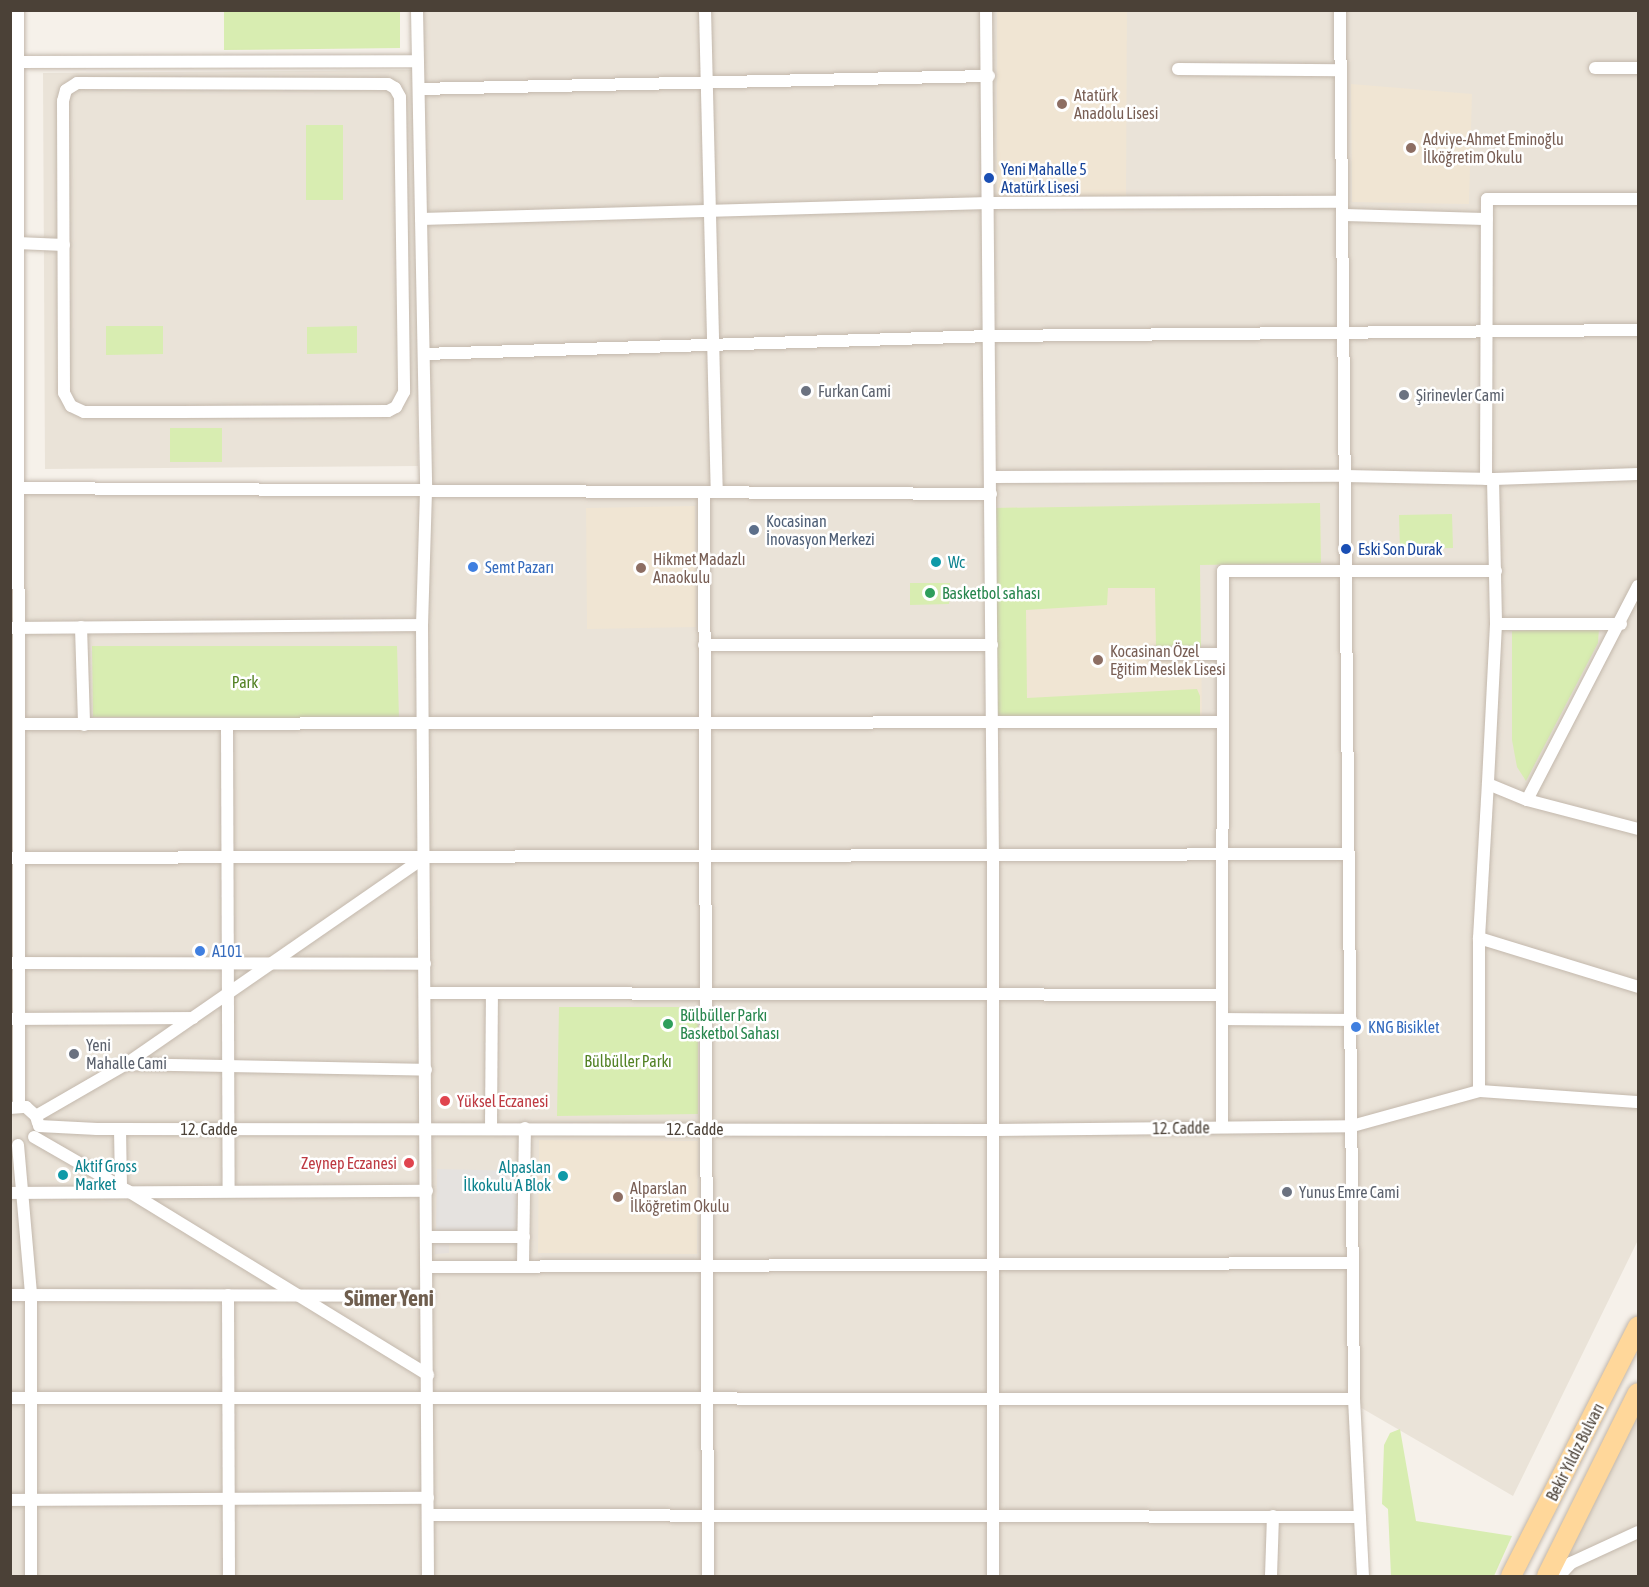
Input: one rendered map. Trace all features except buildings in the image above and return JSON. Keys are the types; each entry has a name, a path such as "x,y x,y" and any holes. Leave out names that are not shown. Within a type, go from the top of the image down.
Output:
{"main road":[{"name":"Bekir Yıldız Bulvarı","path":"1511,1576 1638,1327"},
{"name":"Bekir Yıldız Bulvarı","path":"1547,1576 1638,1393"}],"street":[{"path":"18,10 14,62 17,243 14,628 19,724 14,750 15,1107 26,1107 37,1126 125,1189 428,1375"},
{"path":"417,10 426,491 422,625 428,1238 428,1576"},
{"path":"705,10 717,492"},
{"path":"986,10 989,76 993,722 993,1576"},
{"path":"1340,10 1354,1399 1363,1576"},
{"path":"14,62 418,61"},
{"path":"1595,68 1638,68"},
{"path":"1178,69 1341,70"},
{"path":"419,89 989,76"},
{"path":"73,85 392,86 400,97 404,291 404,392 402,400 388,411 79,411 71,406 64,393 64,245 64,98 73,85"},
{"path":"1479,1091 1479,938 1496,624 1496,570 1490,479 1486,331 1487,199 1638,199"},
{"path":"421,219 989,203 1342,208 1487,219"},
{"path":"17,243 64,245"},
{"path":"424,354 990,336 1638,330"},
{"path":"991,477 1345,476 1490,479 1638,474"},
{"path":"14,488 991,494"},
{"path":"704,492 708,1576"},
{"path":"1222,1127 1222,571 1496,570"},
{"path":"1527,800 1621,624 1638,586"},
{"path":"1496,624 1621,624"},
{"path":"14,628 422,625"},
{"path":"81,627 84,725"},
{"path":"704,645 992,645"},
{"path":"1154,654 1222,654"},
{"path":"19,724 1222,723"},
{"path":"227,725 228,1191"},
{"path":"1488,784 1527,800 1638,829"},
{"path":"14,858 993,857 1349,854"},
{"path":"31,1576 31,1295 16,1193 14,1144 424,858"},
{"path":"1479,938 1638,987"},
{"path":"14,963 425,964"},
{"path":"425,993 1222,994"},
{"path":"491,1128 492,993"},
{"path":"15,1019 193,1018"},
{"path":"1222,1019 1351,1020"},
{"path":"126,1064 426,1070"},
{"name":"12. Cadde","path":"37,1126 120,1129 993,1130 1352,1126 1479,1091 1638,1102"},
{"path":"523,1266 525,1128"},
{"path":"120,1129 125,1189"},
{"path":"16,1193 125,1189 427,1191"},
{"path":"428,1238 524,1237"},
{"path":"428,1268 1353,1263"},
{"path":"10,1295 428,1296"},
{"path":"228,1295 229,1576"},
{"path":"10,1398 1354,1399"},
{"path":"10,1500 428,1498"},
{"path":"428,1515 1360,1517"},
{"path":"1271,1576 1273,1516"},
{"path":"1559,1576 1571,1563 1638,1532"}],"shaded area":[{"path":"417,11 1638,11 1638,1240 1513,1496 1358,1406 1365,1576 11,1576 10,490 431,490"},
{"name":"Atatürk Anadolu Lisesi","path":"997,11 1127,11 1126,202 997,198"},
{"path":"416,70 418,466 45,469 43,73"},
{"path":"10,81 14,81 16,460 11,460"},
{"name":"Adviye-Ahmet Eminoğlu İlköğretim Okulu","path":"1351,84 1472,94 1469,204 1352,202"},
{"name":"Kocasinan Özel Eğitim Meslek Lisesi","path":"1320,503 1321,563 1200,565 1202,716 995,719 993,508"},
{"name":"Hikmet Madazlı Anaokulu","path":"695,506 696,627 587,629 586,508"},
{"name":"Alparslan İlköğretim Okulu","path":"539,1140 698,1141 697,1254 538,1253"},
{"path":"437,1169 518,1171 517,1235 436,1234"},
{"path":"435,1243 449,1243 449,1253 435,1254"},
{"path":"1638,1384 1638,1576 1545,1576"}],"green space":[{"path":"224,11 400,11 400,48 224,50"},
{"path":"306,125 343,125 343,200 306,200"},
{"path":"106,326 163,326 163,354 106,355"},
{"path":"357,326 357,353 307,354 307,327"},
{"path":"170,428 222,428 222,462 170,462"},
{"name":"Kocasinan Özel Eğitim Meslek Lisesi","path":"1320,503 1321,563 1200,565 1201,647 1156,648 1155,588 1108,588 1107,605 1026,610 1027,698 1197,689 1200,696 1200,717 995,719 993,508"},
{"path":"1452,514 1453,548 1400,549 1399,515"},
{"name":"Basketbol sahası","path":"910,583 950,583 949,604 910,605"},
{"path":"1599,628 1598,643 1526,781 1517,767 1512,740 1512,631"},
{"name":"Park","path":"92,646 397,646 399,719 93,717"},
{"name":"Bülbüller Parkı","path":"559,1007 698,1007 698,1114 557,1116"},
{"path":"1400,1429 1416,1521 1512,1536 1494,1576 1391,1576 1388,1509 1382,1504 1384,1445 1390,1433"}],"place":[{"name":"Atatürk Anadolu Lisesi","path":"1062,104"},
{"name":"Adviye-Ahmet Eminoğlu İlköğretim Okulu","path":"1411,148"},
{"name":"Yeni Mahalle 5 Atatürk Lisesi","path":"989,178"},
{"name":"Furkan Cami","path":"806,391"},
{"name":"Şirinevler Cami","path":"1404,395"},
{"name":"Kocasinan İnovasyon Merkezi","path":"754,530"},
{"name":"Eski Son Durak","path":"1346,549"},
{"name":"Wc","path":"936,562"},
{"name":"Semt Pazarı","path":"473,567"},
{"name":"Hikmet Madazlı Anaokulu","path":"641,568"},
{"name":"Basketbol sahası","path":"930,593"},
{"name":"Kocasinan Özel Eğitim Meslek Lisesi","path":"1098,660"},
{"name":"A101","path":"200,951"},
{"name":"Bülbüller Parkı Basketbol Sahası","path":"668,1024"},
{"name":"KNG Bisiklet","path":"1356,1027"},
{"name":"Yeni Mahalle Cami","path":"74,1054"},
{"name":"Yüksel Eczanesi","path":"445,1101"},
{"name":"Zeynep Eczanesi","path":"409,1163"},
{"name":"Aktif Gross Market","path":"63,1175"},
{"name":"Alpaslan İlkokulu A Blok","path":"563,1176"},
{"name":"Yunus Emre Cami","path":"1287,1192"},
{"name":"Alparslan İlköğretim Okulu","path":"618,1197"}],"district":[{"name":"Sümer Yeni","path":"389,1299"}]}
